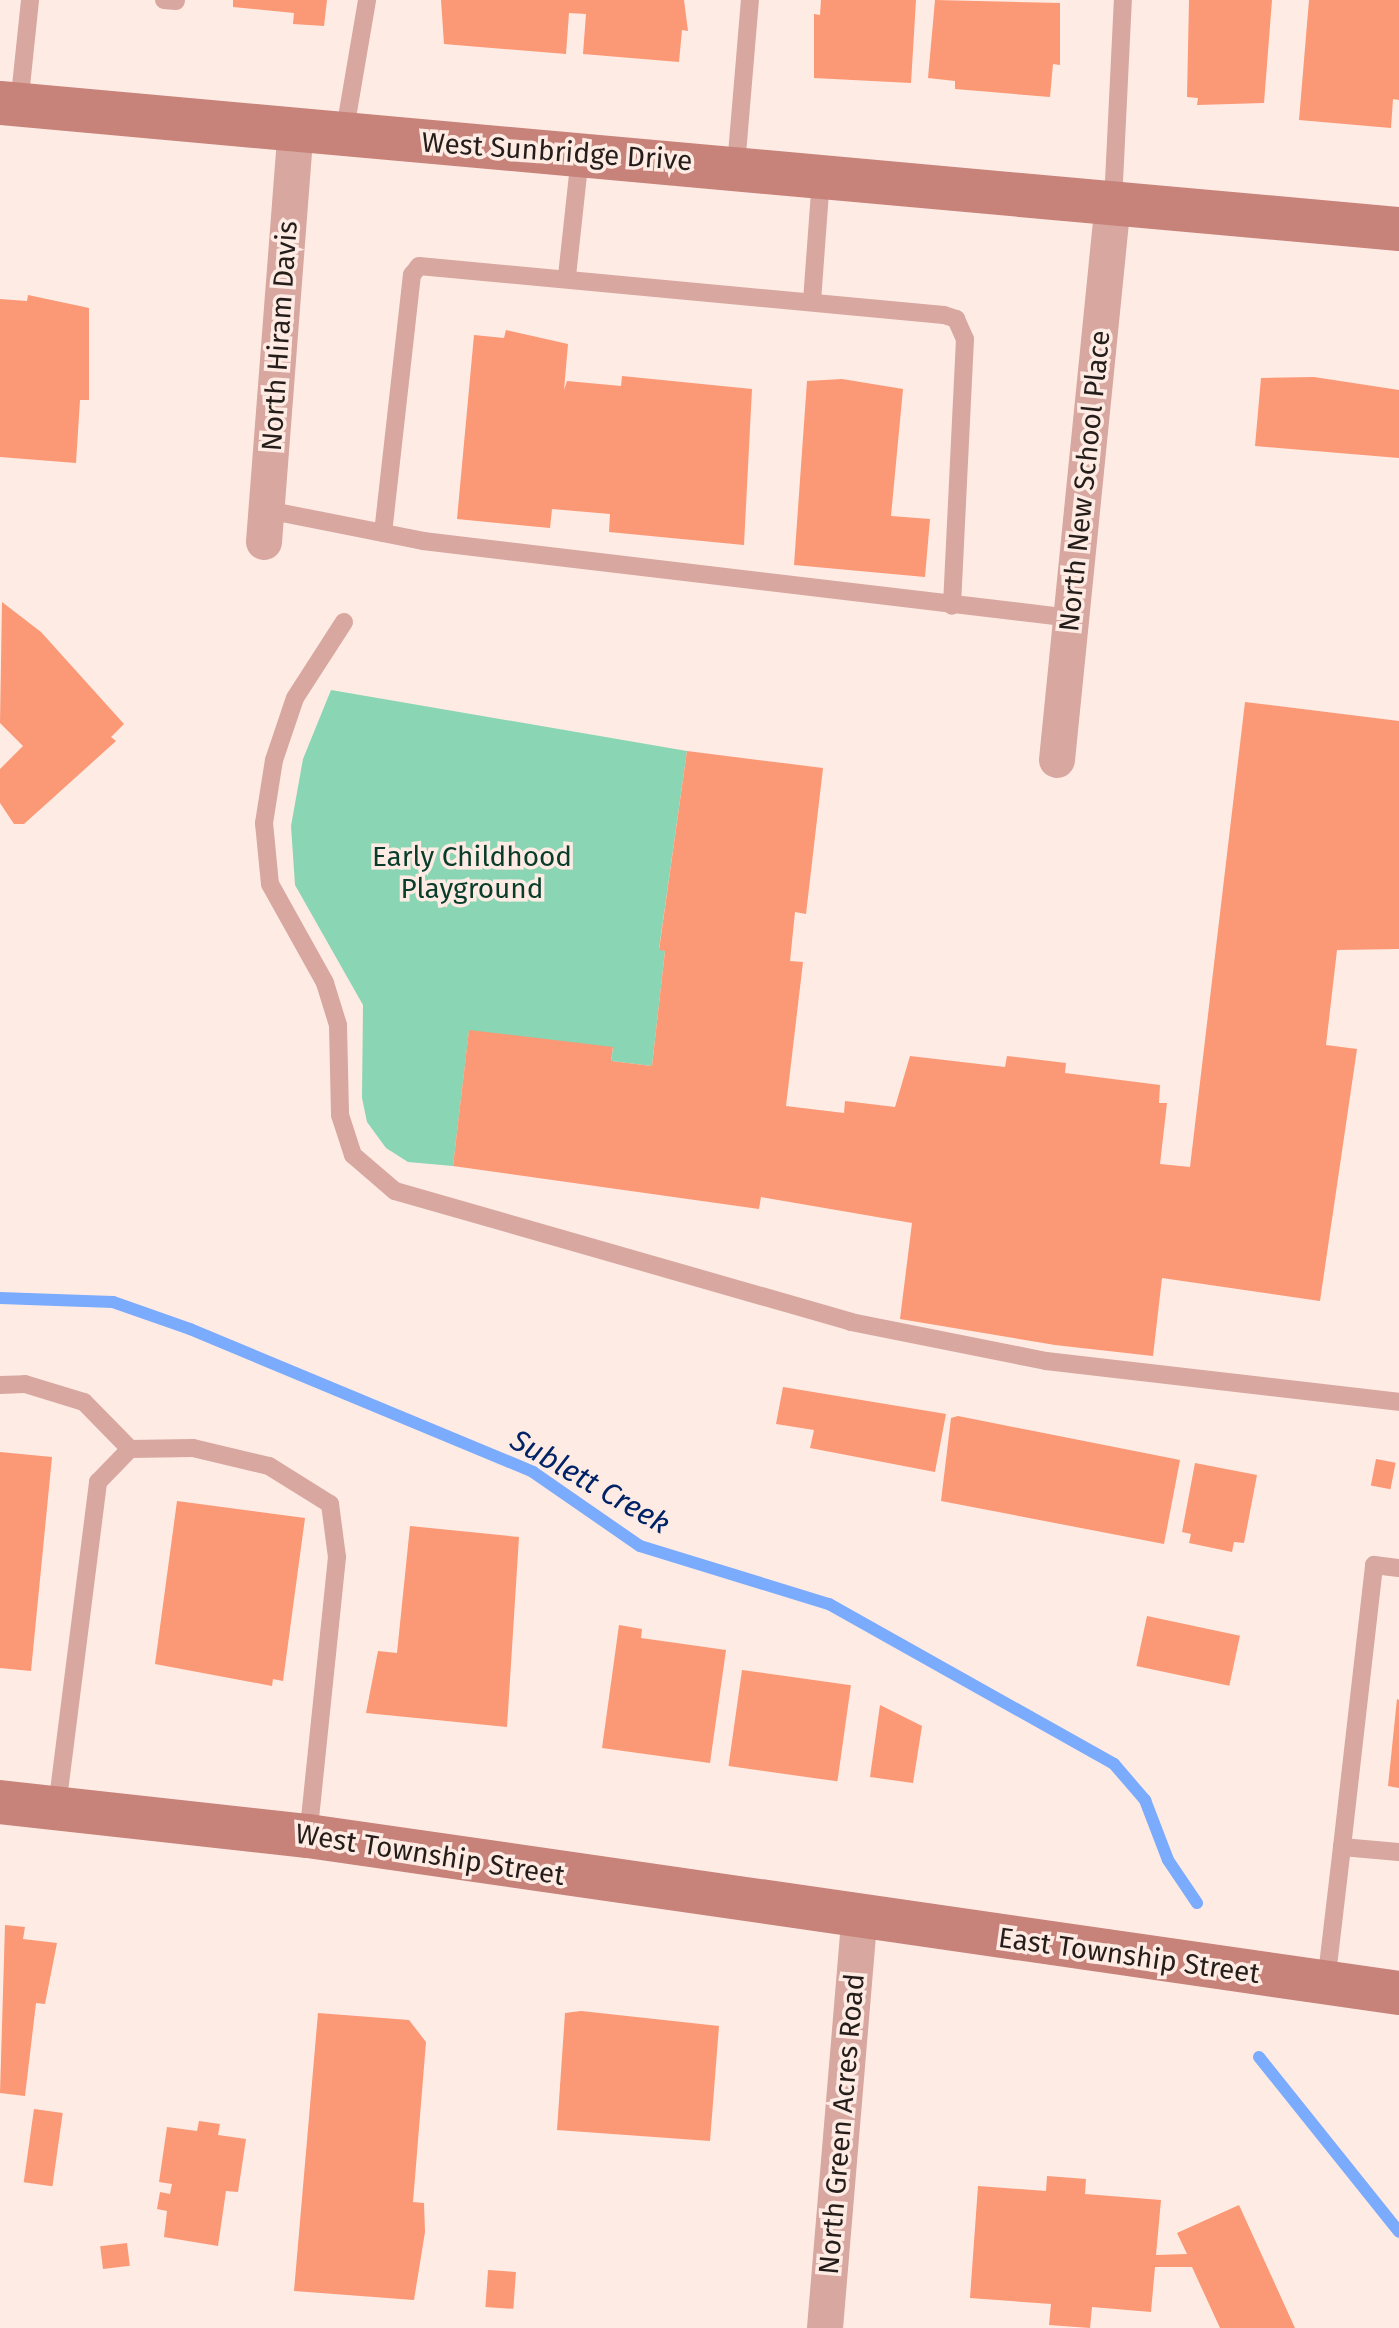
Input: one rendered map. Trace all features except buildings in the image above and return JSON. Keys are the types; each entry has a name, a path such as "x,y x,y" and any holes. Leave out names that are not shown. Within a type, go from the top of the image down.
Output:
{"street":[{"name":"West Sunbridge Drive","path":"9,104 344,135 736,166 821,177 1399,229"},
{"name":"North Hiram Davis","path":"265,526 296,130"},
{"name":"North New School Place","path":"1057,760 1113,202"},
{"name":"West Township Street","path":"0,1802 308,1836 859,1920"},
{"name":"East Township Street","path":"859,1920 1399,1993"},
{"name":"North Green Acres Road","path":"825,2328 859,1920"}],"lane":[{"path":"9,104 30,0"},
{"path":"164,0 176,1"},
{"path":"344,135 367,0"},
{"path":"736,166 750,0"},
{"path":"1113,202 1123,0"},
{"path":"567,276 580,155"},
{"path":"812,301 821,177"},
{"path":"383,533 412,275 435,263 944,315 963,327 952,606"},
{"path":"265,526 383,533 952,606 1072,618"},
{"path":"344,622 295,698 274,760 264,823 270,884 325,983 338,1025 340,1115 353,1155 395,1191 851,1322 1046,1361 1399,1402"},
{"path":"0,1385 25,1384 84,1402 130,1449"},
{"path":"57,1807 98,1482 130,1449 193,1448 269,1466 330,1504 337,1557 308,1836"},
{"path":"1326,1983 1374,1565 1399,1568"},
{"path":"1342,1847 1399,1852"}],"green space":[{"name":"Early Childhood Playground","path":"331,690 687,751 659,949 665,951 652,1066 611,1061 613,1048 469,1031 453,1166 408,1162 386,1148 367,1122 362,1098 363,1005 295,885 291,826 303,759"}],"waterway":[{"name":"Sublett Creek","path":"0,1298 113,1302 190,1329 533,1472 640,1546 829,1604 1114,1764 1145,1800 1168,1860 1197,1903"},
{"name":"Sublett Creek","path":"1259,2057 1399,2232"}]}
